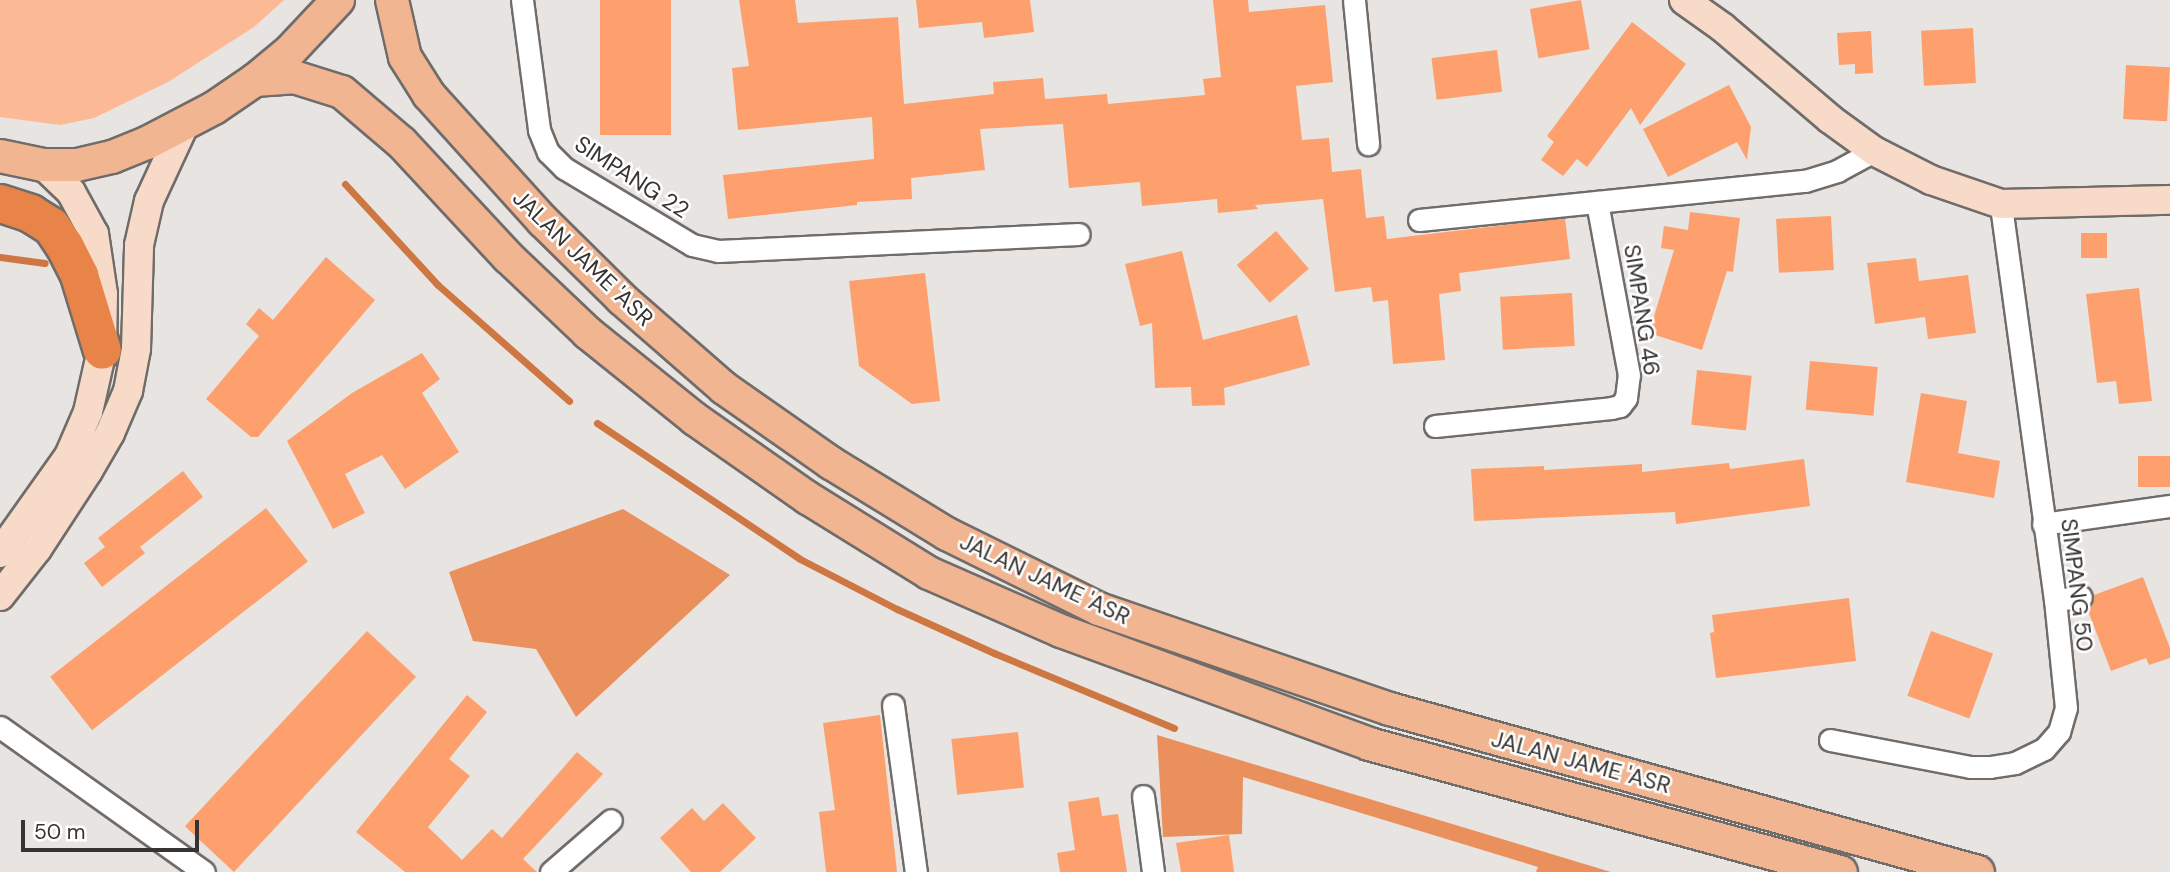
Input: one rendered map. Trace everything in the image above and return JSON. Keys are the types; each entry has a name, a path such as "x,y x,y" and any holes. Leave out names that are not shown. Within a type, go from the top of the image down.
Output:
{"highway":[{"path":"0,203 30,214 51,226 79,275 102,350"}],"main road":[{"path":"0,156 43,165 77,164 112,157 185,123 255,80 290,51 338,0"},
{"name":"JALAN JAME 'ASR","path":"392,0 395,23 405,57 429,95 543,221 622,299 724,388 831,463 947,534 1099,609 1390,709 1978,872"},
{"name":"JALAN JAME 'ASR","path":"255,80 294,77 319,82 342,92 402,143 509,257 588,333 695,419 808,498 929,573 1061,631 1369,744 1842,872"}],"street":[{"name":"SIMPANG 22","path":"522,0 539,130 548,152 564,168 670,235 692,245 718,251 1079,234"},
{"path":"1354,0 1368,144"},
{"path":"1684,0 1722,27 1830,119 1874,151 1931,180 2001,204 2170,200"},
{"path":"0,596 37,549 88,471 110,433 128,391 136,349 139,245 149,201 185,123"},
{"path":"1419,220 1805,181 1837,171 1874,151"},
{"path":"0,553 69,456 88,412 102,350 103,294 94,234 71,192 43,165"},
{"name":"SIMPANG 46","path":"1435,426 1611,408 1620,406 1626,398 1629,375 1597,202"},
{"name":"SIMPANG 50","path":"1830,740 1980,767 2015,763 2044,749 2059,732 2066,709 2001,204"},
{"path":"2043,524 2170,506"},
{"path":"2054,600 2081,597"},
{"path":"893,705 916,872"},
{"path":"0,727 204,872"},
{"path":"1143,796 1153,872"},
{"path":"551,872 611,820"}],"shaded area":[{"path":"0,0 284,0 254,27 168,82 94,118 60,125 0,117"},
{"path":"623,509 730,575 576,717 536,649 473,641 449,572"},
{"path":"1157,735 1611,872 1536,872 1538,867 1243,777 1242,834 1163,837"}],"building":[{"path":"600,0 671,0 671,135 600,135"},
{"path":"739,0 795,0 798,23 898,17 904,104 994,94 993,82 1043,78 1045,99 1107,94 1108,104 1205,95 1203,79 1221,77 1213,0 1248,0 1249,12 1325,5 1333,82 1296,86 1302,140 1329,138 1332,172 1361,169 1366,218 1384,216 1387,239 1565,218 1570,259 1459,273 1461,291 1439,294 1445,360 1393,364 1388,300 1373,302 1371,287 1335,292 1323,199 1255,205 1258,209 1218,213 1217,199 1142,206 1140,182 1069,188 1063,124 980,129 985,170 911,178 912,199 857,202 857,205 728,219 723,175 874,159 872,117 738,130 732,68 749,66"},
{"path":"916,0 1030,0 1034,32 984,38 982,22 919,28"},
{"path":"1581,0 1590,49 1538,58 1530,9"},
{"path":"1632,22 1686,64 1640,125 1631,108 1587,167 1577,159 1563,176 1541,160 1554,142 1547,136"},
{"path":"1973,28 1976,83 1924,86 1921,31"},
{"path":"1871,31 1873,73 1855,74 1855,64 1839,65 1837,33"},
{"path":"1497,50 1502,92 1437,100 1431,58"},
{"path":"2126,65 2170,67 2167,121 2123,119"},
{"path":"1729,85 1751,127 1747,160 1737,142 1668,177 1643,129"},
{"path":"1690,212 1740,218 1733,272 1727,271 1702,350 1649,333 1674,250 1661,248 1664,226 1688,230"},
{"path":"1831,216 1834,270 1779,273 1776,219"},
{"path":"1276,231 1309,269 1270,303 1237,265"},
{"path":"2081,233 2107,233 2107,258 2081,258"},
{"path":"1182,251 1203,340 1297,315 1310,365 1224,388 1225,405 1192,406 1191,387 1155,388 1152,323 1140,326 1125,264"},
{"path":"326,257 375,300 258,437 251,437 206,399 259,336 246,324 259,308 273,320"},
{"path":"1916,258 1919,281 1968,275 1976,333 1928,339 1925,317 1875,324 1867,263"},
{"path":"925,273 940,401 912,404 859,366 849,281"},
{"path":"2139,288 2152,401 2119,404 2116,381 2097,383 2086,294"},
{"path":"1572,293 1575,346 1503,350 1500,297"},
{"path":"422,353 440,379 422,393 459,452 405,489 382,455 345,474 365,513 333,529 287,441 352,393"},
{"path":"1810,361 1878,367 1873,416 1806,410"},
{"path":"1697,370 1752,376 1746,430 1691,425"},
{"path":"1921,393 1967,401 1958,453 2000,461 1994,498 1906,482"},
{"path":"2138,456 2170,456 2170,487 2138,487"},
{"path":"1804,459 1810,506 1676,524 1675,512 1474,521 1471,469 1544,466 1544,470 1642,464 1642,472 1729,463 1730,469"},
{"path":"183,471 203,497 140,547 145,553 102,587 84,563 105,547 98,538"},
{"path":"266,508 308,562 92,730 50,677"},
{"path":"2143,577 2170,648 2170,658 2149,665 2146,658 2111,671 2087,608 2094,595"},
{"path":"1849,598 1856,661 1716,678 1710,633 1714,632 1712,615"},
{"path":"367,631 416,677 234,872 185,826"},
{"path":"1931,631 1993,654 1969,718 1907,696"},
{"path":"467,695 487,712 449,759 470,776 428,827 462,860 492,829 502,838 577,752 603,774 523,859 537,872 405,872 356,832"},
{"path":"880,715 897,872 826,872 819,812 835,810 823,723"},
{"path":"1018,732 1024,788 957,795 951,739"},
{"path":"1099,797 1102,816 1118,814 1127,872 1060,872 1057,853 1075,850 1068,802"},
{"path":"723,803 756,838 720,872 691,872 660,838 692,808 704,821"},
{"path":"1229,835 1234,872 1181,872 1176,843"}],"waterway":[{"path":"345,184 438,285 569,401"},
{"path":"0,257 45,263"},
{"path":"597,423 800,559 897,609 994,653 1174,728"}]}
